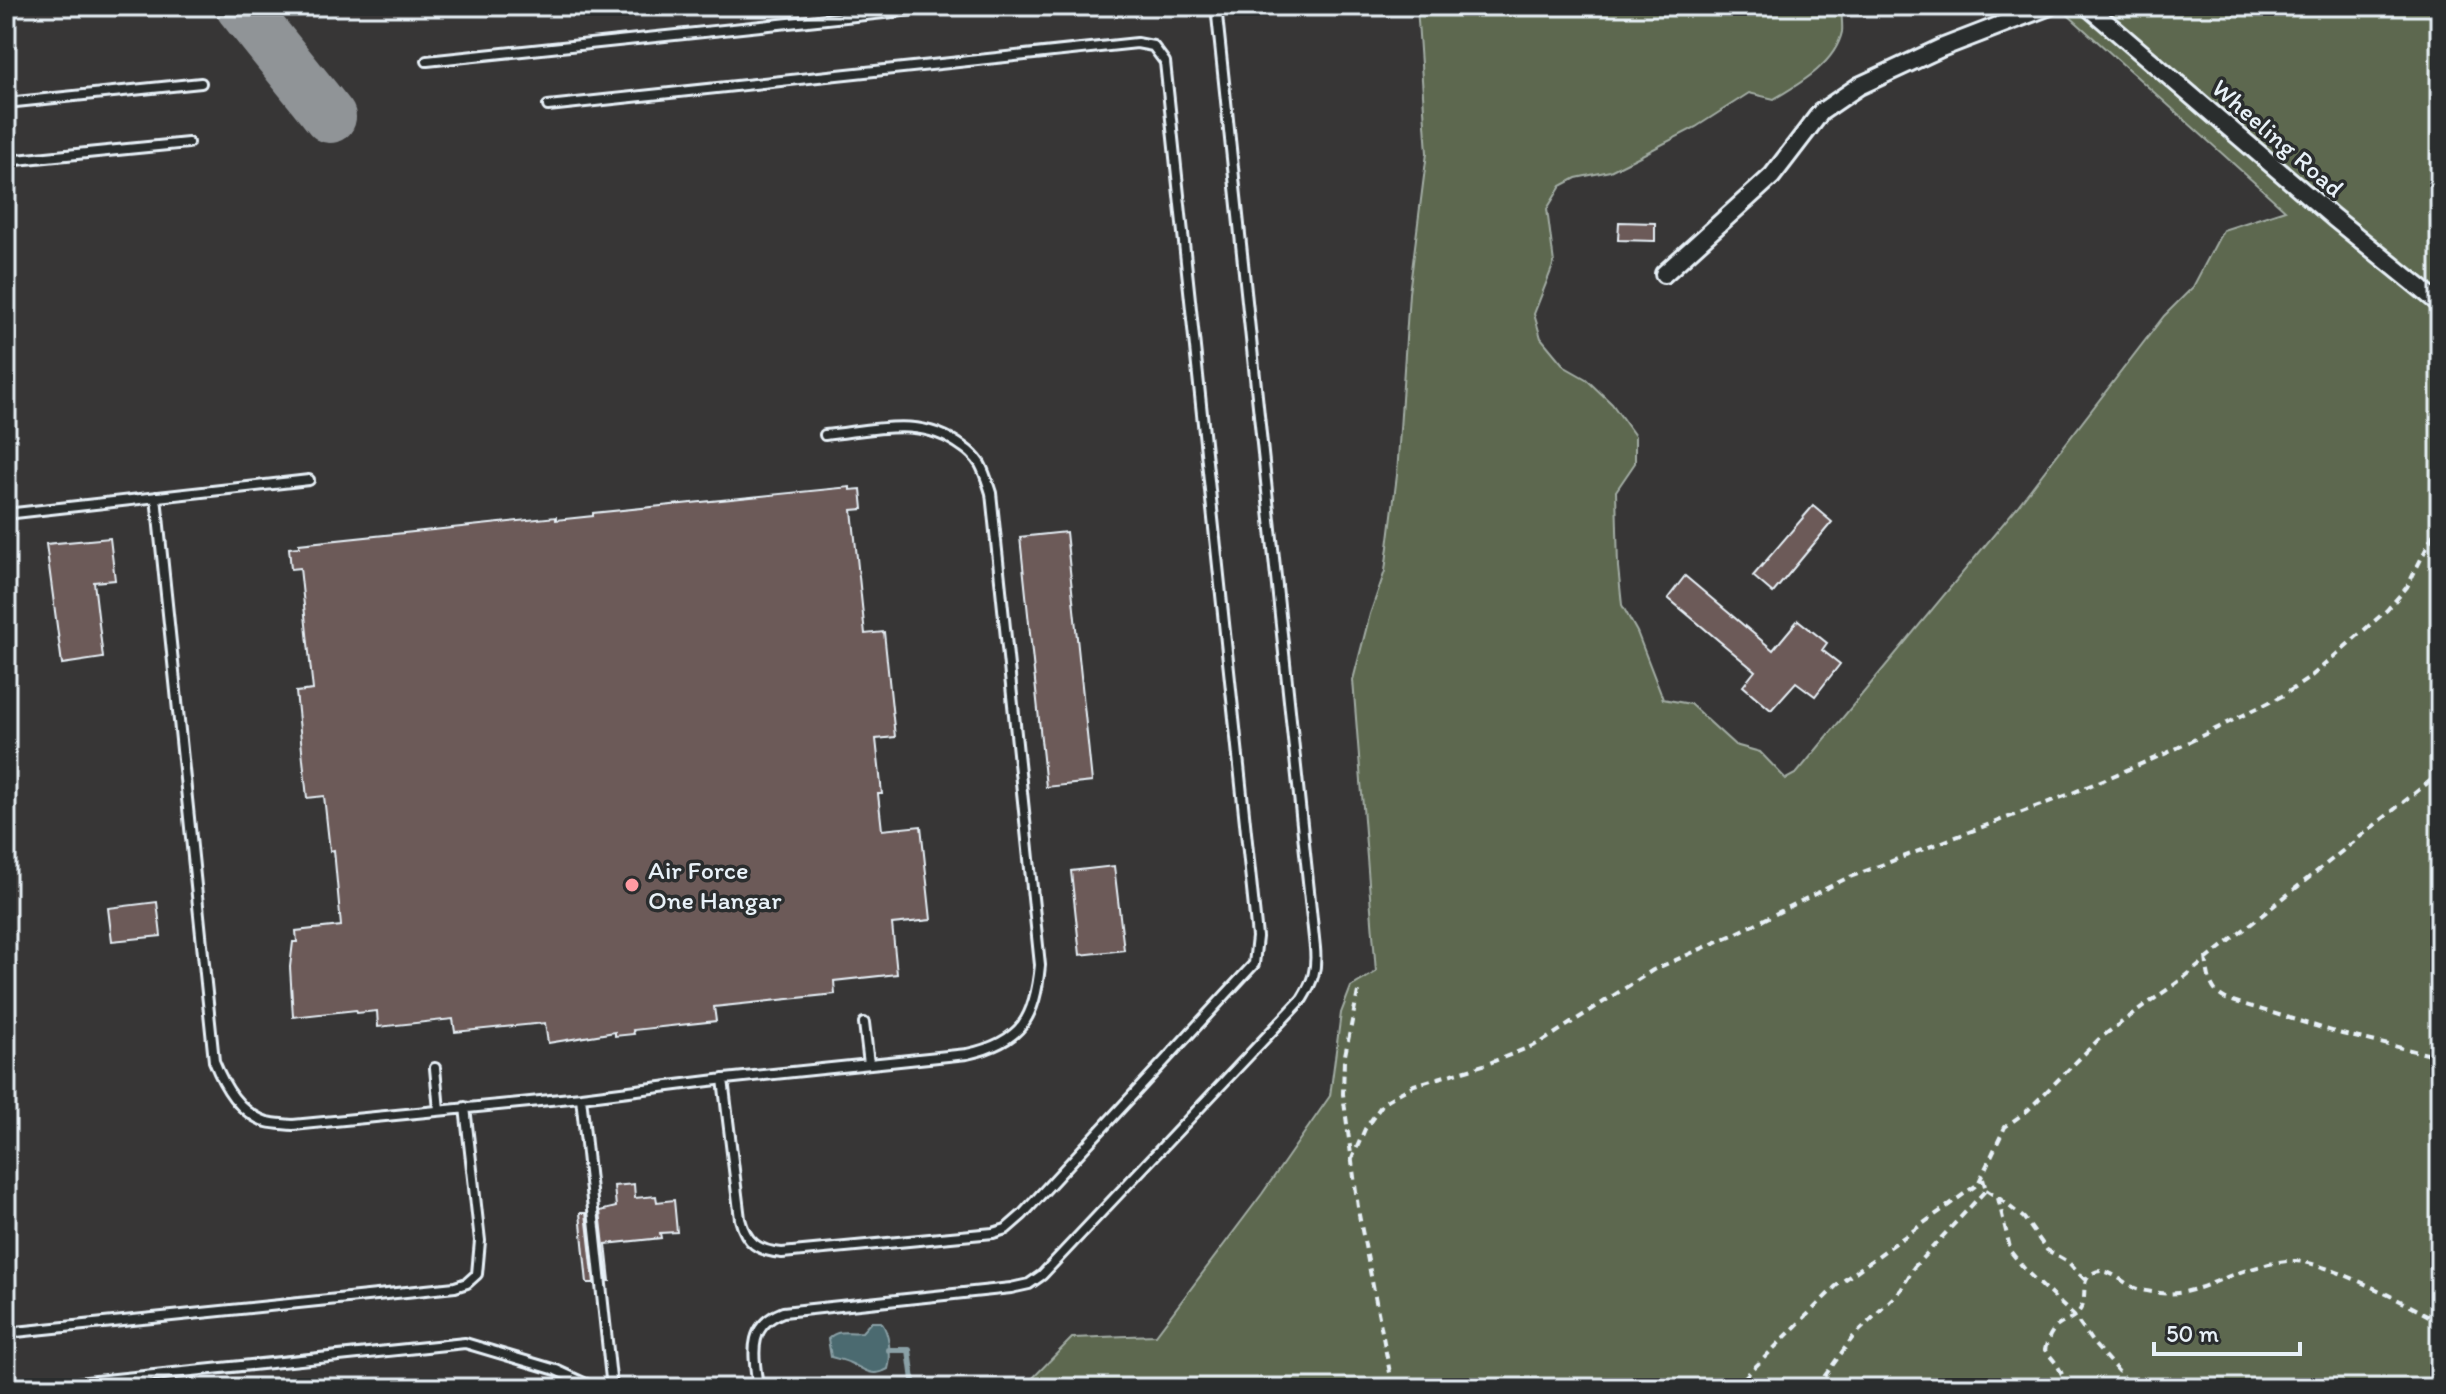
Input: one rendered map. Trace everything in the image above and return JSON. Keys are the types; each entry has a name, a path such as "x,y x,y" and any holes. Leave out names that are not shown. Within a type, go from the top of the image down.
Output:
{"street":[{"path":"1664,274 1772,176 1821,112 1846,94 1894,68 2050,6"},
{"name":"Wheeling Road","path":"2087,6 2334,218 2440,304"}],"lane":[{"path":"427,61 951,6"},
{"path":"758,1388 755,1341 759,1328 770,1317 783,1312 1011,1288 1029,1284 1042,1275 1302,999 1313,981 1317,968 1216,6"},
{"path":"548,106 1137,43 1153,46 1165,62 1257,937 1254,964 1022,1215 1006,1229 993,1233 782,1253 766,1252 753,1245 744,1235 740,1219 723,1079"},
{"path":"6,103 201,83"},
{"path":"6,161 188,143"},
{"path":"156,497 214,1061 225,1088 243,1107 266,1122 293,1125 967,1054 991,1049 1012,1037 1029,1018 1037,996 1040,965 991,493 980,463 949,436 928,428 912,426 825,435"},
{"path":"6,514 309,480"},
{"path":"864,1023 869,1064"},
{"path":"435,1068 439,1110"},
{"path":"581,1097 612,1388"},
{"path":"6,1333 455,1287 467,1283 477,1274 480,1241 465,1107"},
{"path":"28,1388 465,1343 556,1370 595,1388"}],"path":[{"path":"1351,1161 1365,1129 1384,1102 1414,1085 1487,1064 1540,1043 1653,970 1737,933 1847,878 2070,794 2167,753 2282,696 2308,679 2387,610 2407,587 2440,521"},
{"path":"1734,1388 1836,1286 1978,1184 2005,1127 2027,1111 2100,1038 2182,979 2440,773"},
{"path":"2206,957 2211,984 2216,994 2226,999 2342,1034 2440,1057"},
{"path":"1358,992 1344,1060 1343,1094 1351,1161 1393,1388"},
{"path":"1983,1177 1986,1190 2024,1218 2047,1250 2068,1262 2086,1281"},
{"path":"1816,1388 1853,1337 1901,1290 1914,1267 1986,1190"},
{"path":"1998,1198 2011,1252 2027,1272 2074,1316 2093,1343 2133,1388"},
{"path":"2065,1388 2064,1374 2045,1350 2056,1324 2074,1316 2083,1305 2086,1281 2096,1271 2107,1272 2136,1289 2163,1294 2192,1291 2246,1270 2295,1261 2335,1271 2440,1322"}],"green space":[{"path":"1417,6 1841,6 1842,29 1832,54 1815,72 1794,87 1774,99 1749,93 1696,127 1610,171 1576,178 1561,186 1547,209 1554,263 1534,314 1541,338 1565,367 1586,379 1612,404 1635,436 1635,463 1616,491 1622,605 1637,632 1663,699 1690,704 1735,745 1760,752 1786,779 1797,773 2017,507 2164,316 2193,287 2223,230 2285,210 2058,6 2440,6 2440,1388 1023,1388 1072,1338 1156,1335 1262,1194 1330,1096 1341,1013 1351,987 1376,972 1353,680 1385,571 1397,475 1409,293 1427,153"}],"water":[{"path":"871,1322 881,1322 886,1332 890,1351 888,1369 873,1373 831,1357 828,1339 840,1332 862,1332"}],"building":[{"path":"1619,222 1655,223 1655,241 1618,240"},
{"path":"850,487 850,490 861,489 863,509 852,510 865,634 884,632 895,737 876,739 882,830 921,826 931,920 892,924 897,974 834,981 835,994 714,1007 716,1021 548,1043 545,1023 455,1032 453,1019 378,1027 377,1011 357,1013 356,1010 293,1017 290,967 293,942 297,942 296,931 341,926 334,850 330,851 324,796 307,798 296,692 313,690 300,568 291,569 289,548 299,547 299,544 556,517 556,520 593,516 593,513"},
{"path":"1813,506 1832,522 1773,593 1753,576"},
{"path":"1066,532 1092,782 1046,787 1020,537"},
{"path":"110,538 115,580 94,582 103,658 62,664 46,544"},
{"path":"1685,576 1773,650 1798,620 1827,643 1822,650 1840,664 1815,696 1796,682 1771,710 1743,686 1755,671 1668,598"},
{"path":"1114,866 1124,950 1080,955 1071,871"},
{"path":"157,902 161,936 112,941 108,908"},
{"path":"634,1184 635,1198 656,1196 657,1202 674,1200 677,1232 660,1233 661,1238 606,1244 608,1281 600,1211 616,1207 614,1186"},
{"path":"580,1213 586,1213 594,1283 587,1283"}],"waterway":[{"path":"889,1350 909,1350 914,1388"}],"taxiway":[{"path":"241,6 330,117"}],"place":[{"name":"Air Force One Hangar","path":"632,885"}]}
